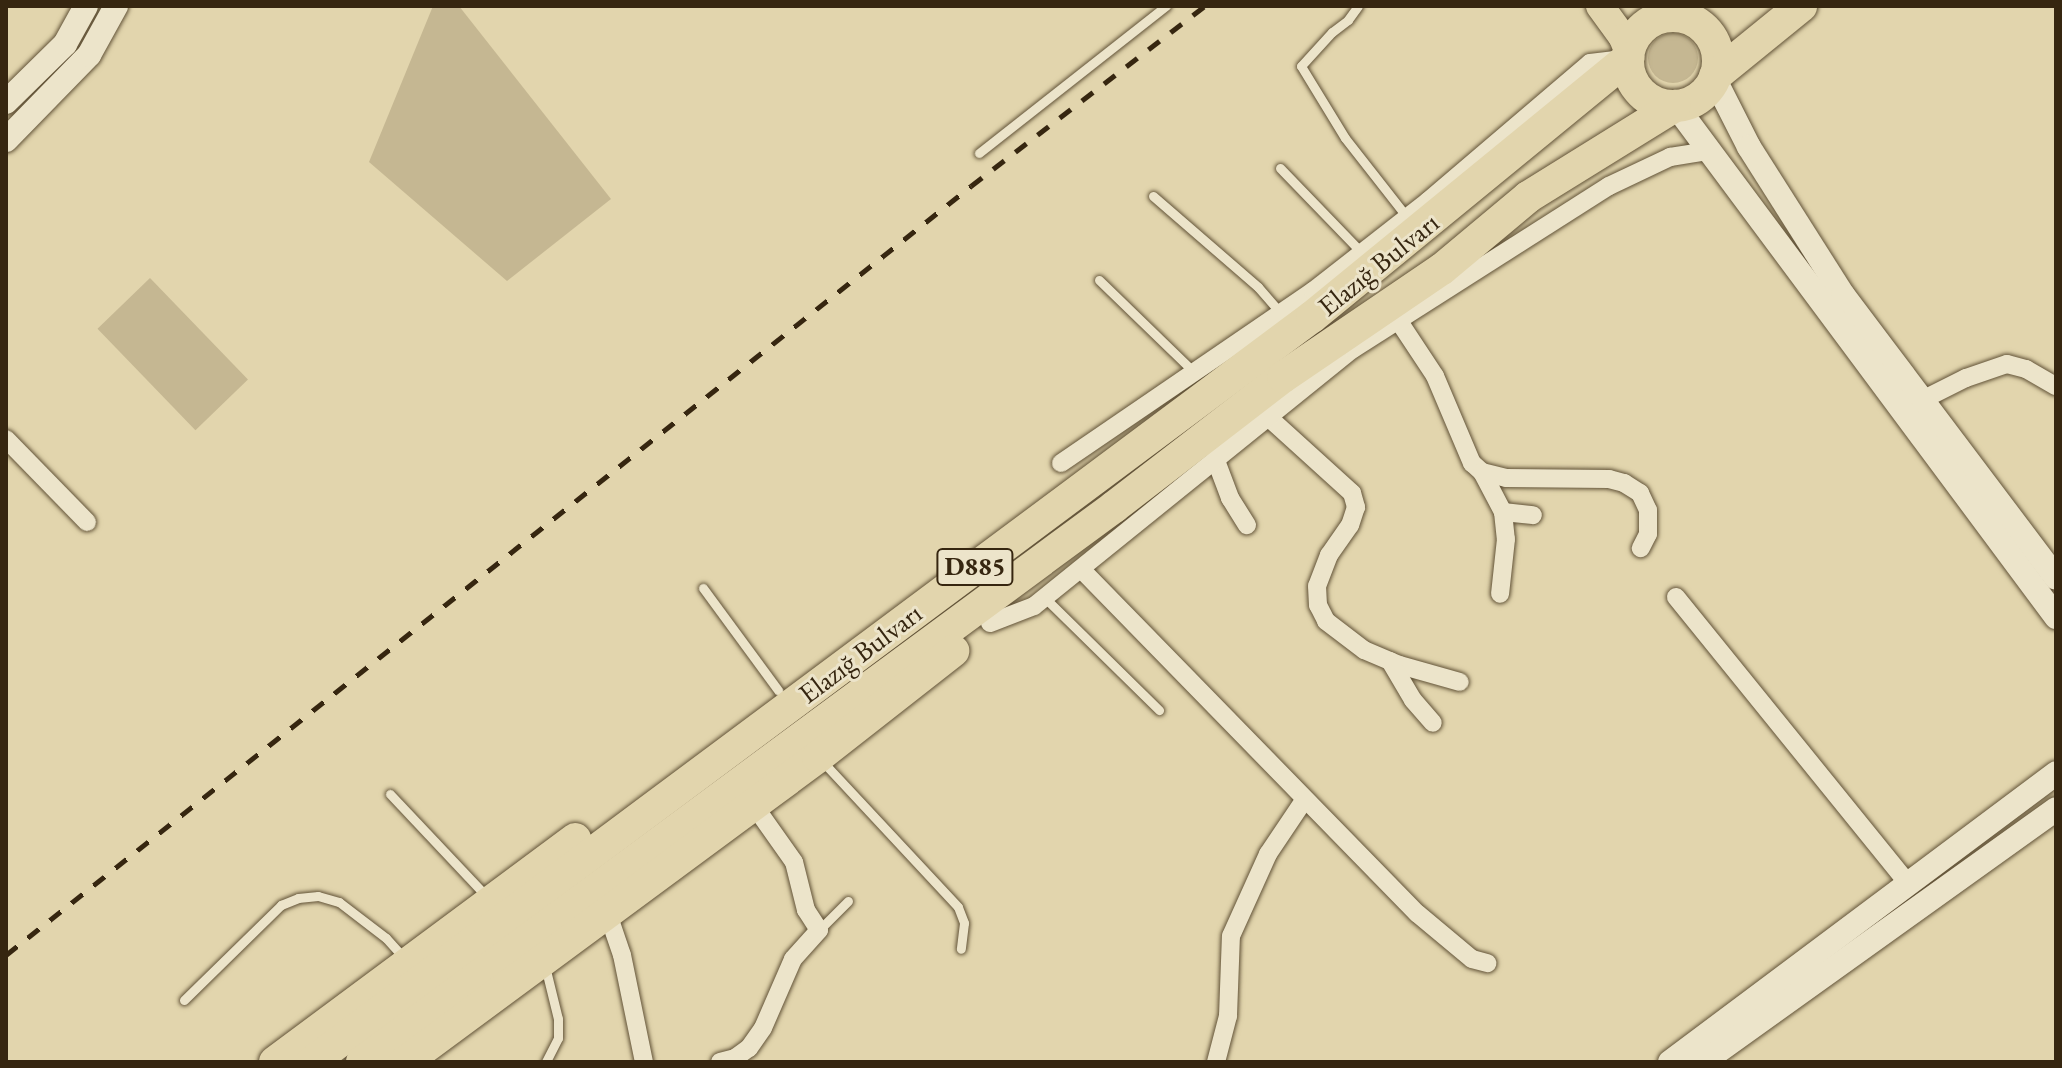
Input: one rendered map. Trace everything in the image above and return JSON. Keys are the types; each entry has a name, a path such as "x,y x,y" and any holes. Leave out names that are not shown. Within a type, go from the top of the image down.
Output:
{"highway":[{"path":"1715,77 1715,45 1707,32 1682,12 1652,21 1640,31 1628,57 1629,73 1646,98 1675,106 1700,97 1715,77 1801,6"},
{"name":"Elazığ Bulvarı","path":"312,1062 1312,317 1628,57"},
{"name":"Elazığ Bulvarı","path":"362,1062 1114,507 1283,377 1442,269 1528,197 1675,106"},
{"path":"405,1062 818,757 990,623 1114,507"},
{"path":"275,1062 840,646 955,582"}],"main road":[{"path":"6,102 65,44 86,6"},
{"path":"6,140 89,55 116,6"},
{"path":"1600,6 1623,38 1628,57"},
{"path":"1715,77 1749,147 1843,295 2056,578"},
{"path":"1675,106 2056,617"},
{"path":"1670,1062 2056,773"},
{"path":"1703,1062 2056,809"}],"street":[{"path":"1061,463 1281,313 1362,253 1590,63 1628,57"},
{"path":"990,623 1034,606 1045,598 1353,349 1609,186 1670,157 1709,151"},
{"path":"1398,320 1435,376 1472,463 1482,472 1503,512 1506,539 1500,594"},
{"path":"1922,400 1966,378 2007,364 2026,369 2056,386"},
{"path":"1267,416 1352,493 1356,507 1350,525 1329,555 1317,586 1318,605 1326,621 1351,640 1390,661 1460,682"},
{"path":"6,439 87,522"},
{"path":"1215,458 1230,498 1247,525"},
{"path":"1482,472 1506,478 1609,479 1624,483 1640,493 1648,510 1648,534 1641,548"},
{"path":"1503,512 1533,515"},
{"path":"1081,569 1418,914 1472,959 1487,963"},
{"path":"1676,597 1908,884"},
{"path":"1390,661 1413,700 1433,723"},
{"path":"1216,1062 1228,1016 1231,936 1268,854 1305,799"},
{"path":"720,1062 735,1058 749,1048 763,1028 793,959 819,930 806,910 794,862 753,804"},
{"path":"607,911 622,955 644,1062"}],"lane":[{"path":"979,153 1166,6"},
{"path":"1358,6 1301,66 1345,138 1407,217"},
{"path":"1280,168 1362,253"},
{"path":"1153,196 1258,287 1281,313"},
{"path":"1099,280 1194,372"},
{"path":"703,588 778,690"},
{"path":"1045,598 1159,710"},
{"path":"818,757 958,907 964,923 961,949"},
{"path":"390,794 490,901"},
{"path":"184,1000 281,905 308,896 329,898 348,907 386,938 408,962"},
{"path":"819,930 848,901"},
{"path":"542,959 550,975 558,1019 558,1038 546,1062"}],"shaded area":[{"path":"433,6 459,6 611,199 507,281 369,162"},
{"path":"1673,33 1690,41 1698,58 1690,75 1673,83 1656,75 1648,58 1656,41"},
{"path":"150,278 248,379 195,430 97,329"}],"railway":[{"path":"6,955 971,186 1205,6"}]}
